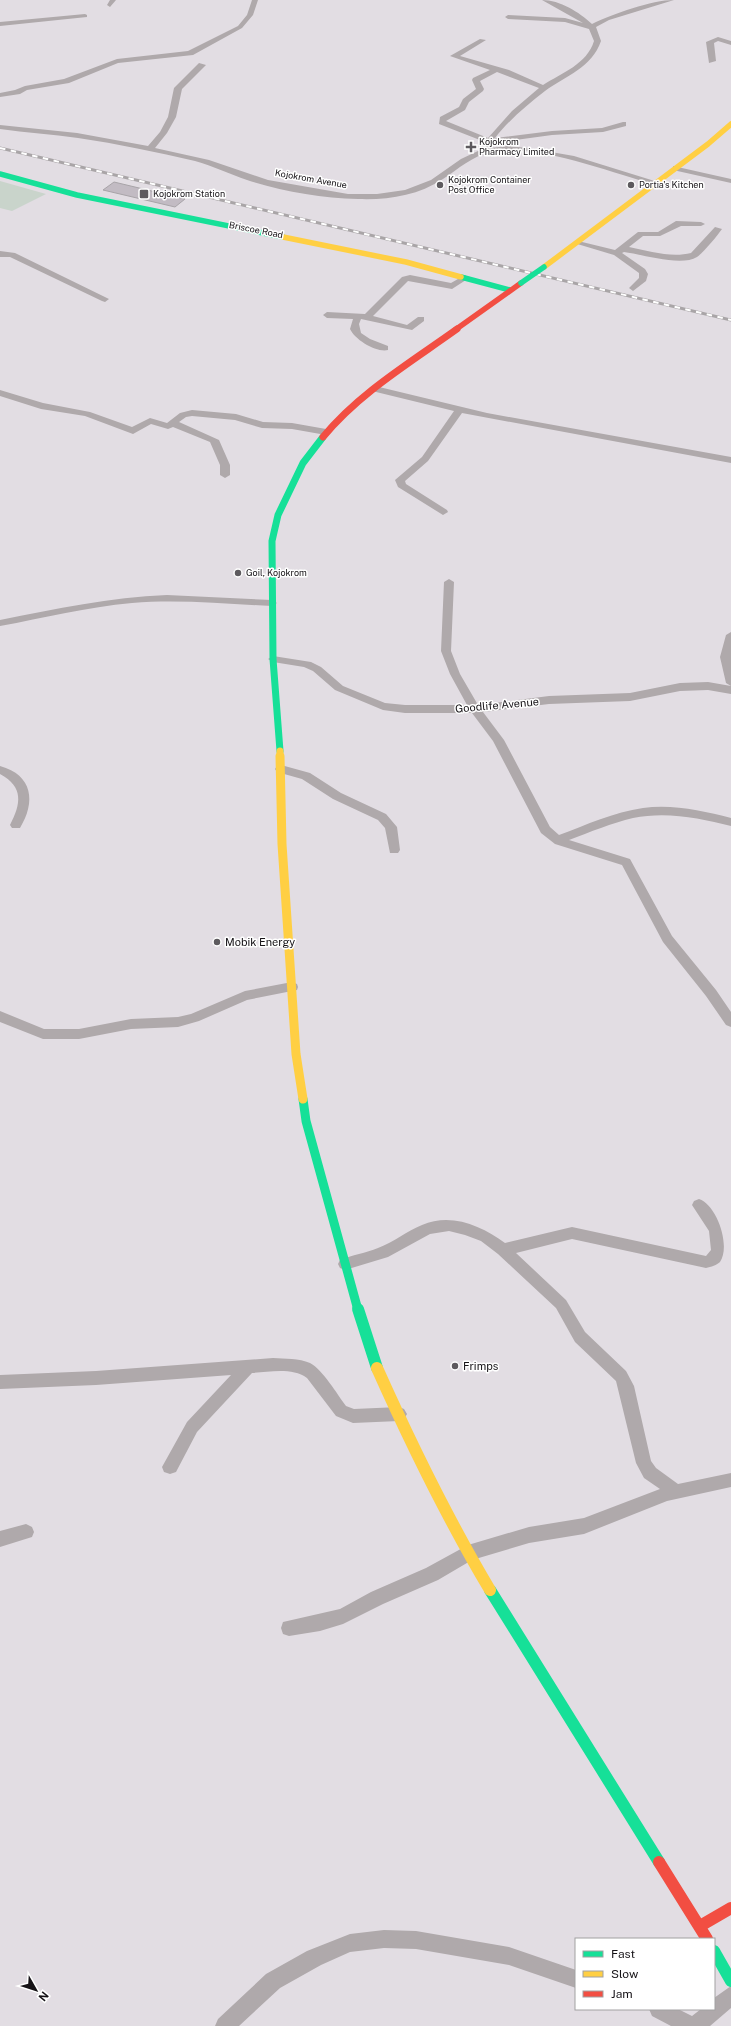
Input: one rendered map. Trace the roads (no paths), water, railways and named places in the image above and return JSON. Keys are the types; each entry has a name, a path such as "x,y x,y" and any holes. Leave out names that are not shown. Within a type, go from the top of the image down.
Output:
{"main road":[{"path":"706,1938 468,1553 411,1444 399,1414 380,1376 350,1286 323,1190 306,1121 296,1054 282,844 281,769 273,659 272,541 278,516 303,463 326,432 338,419 375,389 510,290 544,268 578,243 731,124"},
{"name":"Briscoe Road","path":"0,174 77,195 406,262 510,290"},
{"path":"700,1926 731,1908"},
{"path":"715,1953 731,1981"}],"street":[{"path":"0,95 17,92 25,88 66,81 117,61 190,53 240,27 250,15 255,0"},
{"path":"490,150 489,141 502,124 544,88 575,69 588,57 598,43 598,38 591,27 576,15 545,0"},
{"path":"508,17 565,20 591,27 614,17 670,0"},
{"path":"0,24 85,16"},
{"path":"712,61 710,42 718,39 731,43"},
{"path":"482,40 454,56 497,69 544,88"},
{"path":"150,149 163,133 172,116 178,88 202,65"},
{"path":"497,69 476,80 480,89 466,101 462,108 442,120 489,141 552,133 604,130 623,124"},
{"name":"Kojokrom Avenue","path":"0,127 88,137 150,149 209,163 258,180 336,195 362,196 415,190 426,186 463,160 490,150 511,149 557,156 657,183"},
{"path":"676,168 731,181"},
{"path":"619,251 641,234 662,233 679,223 701,224"},
{"path":"578,243 619,251 689,257 694,255 718,229"},
{"path":"619,251 644,274 643,279 633,288"},
{"path":"0,254 12,255 105,299"},
{"path":"385,348 360,338 355,331 354,326 405,279 410,278 452,286 465,278"},
{"path":"327,315 363,317 409,328 421,319"},
{"path":"375,389 459,410 731,460"},
{"path":"0,393 41,406 87,414 132,431 150,421 166,426 173,423 183,415 192,413 236,417 262,425 292,426 326,432"},
{"path":"443,512 401,485 400,480 425,459 459,410"},
{"path":"173,423 214,440 225,465 225,475"},
{"path":"449,582 446,651 455,674 474,709 498,740 545,830 557,840 626,862 667,939 711,993 731,1022"},
{"path":"0,623 102,604 132,600 177,599 272,603"},
{"path":"731,635 724,657 731,683"},
{"name":"Goodlife Avenue","path":"273,659 307,664 317,669 339,688 383,706 405,709 474,709 549,700 630,697 680,686 708,686 731,690"},
{"path":"281,769 306,776 337,796 382,817 391,827 394,850"},
{"path":"0,770 16,780 24,792 24,806 16,825"},
{"path":"557,840 634,814 661,812 688,813 731,822"},
{"path":"0,1016 10,1022 43,1034 79,1034 96,1032 131,1024 178,1022 194,1018 245,996 292,986"},
{"path":"503,1250 572,1233 706,1262 712,1260 717,1255 719,1237 699,1205"},
{"path":"345,1264 383,1253 427,1229 449,1225 467,1229 486,1237 503,1250 561,1304 580,1336 621,1376 626,1386 644,1463 650,1473 675,1491"},
{"path":"0,1382 96,1378 248,1367 297,1366 312,1373 341,1410 346,1414 353,1416 399,1414"},
{"path":"170,1467 192,1427 248,1367"},
{"path":"289,1628 320,1623 343,1616 377,1598 432,1574 468,1553 529,1535 584,1526 675,1491 731,1480"},
{"path":"0,1539 26,1532"},
{"path":"225,2026 273,1981 314,1958 350,1943 384,1939 416,1940 509,1956 575,1979"},
{"path":"715,2009 731,1996"},
{"path":"661,2010 691,2026"},
{"path":"695,2026 714,2010"}],"railway":[{"path":"0,148 731,320"}],"place":[{"name":"Kojokrom Pharmacy Limited","path":"471,147"},
{"name":"Kojokrom Container Post Office","path":"440,185"},
{"name":"Portia's Kitchen","path":"631,185"},
{"name":"Kojokrom Station","path":"144,194"},
{"name":"Goil, Kojokrom","path":"238,573"},
{"name":"Mobik Energy","path":"217,942"},
{"name":"Frimps","path":"455,1366"}]}
